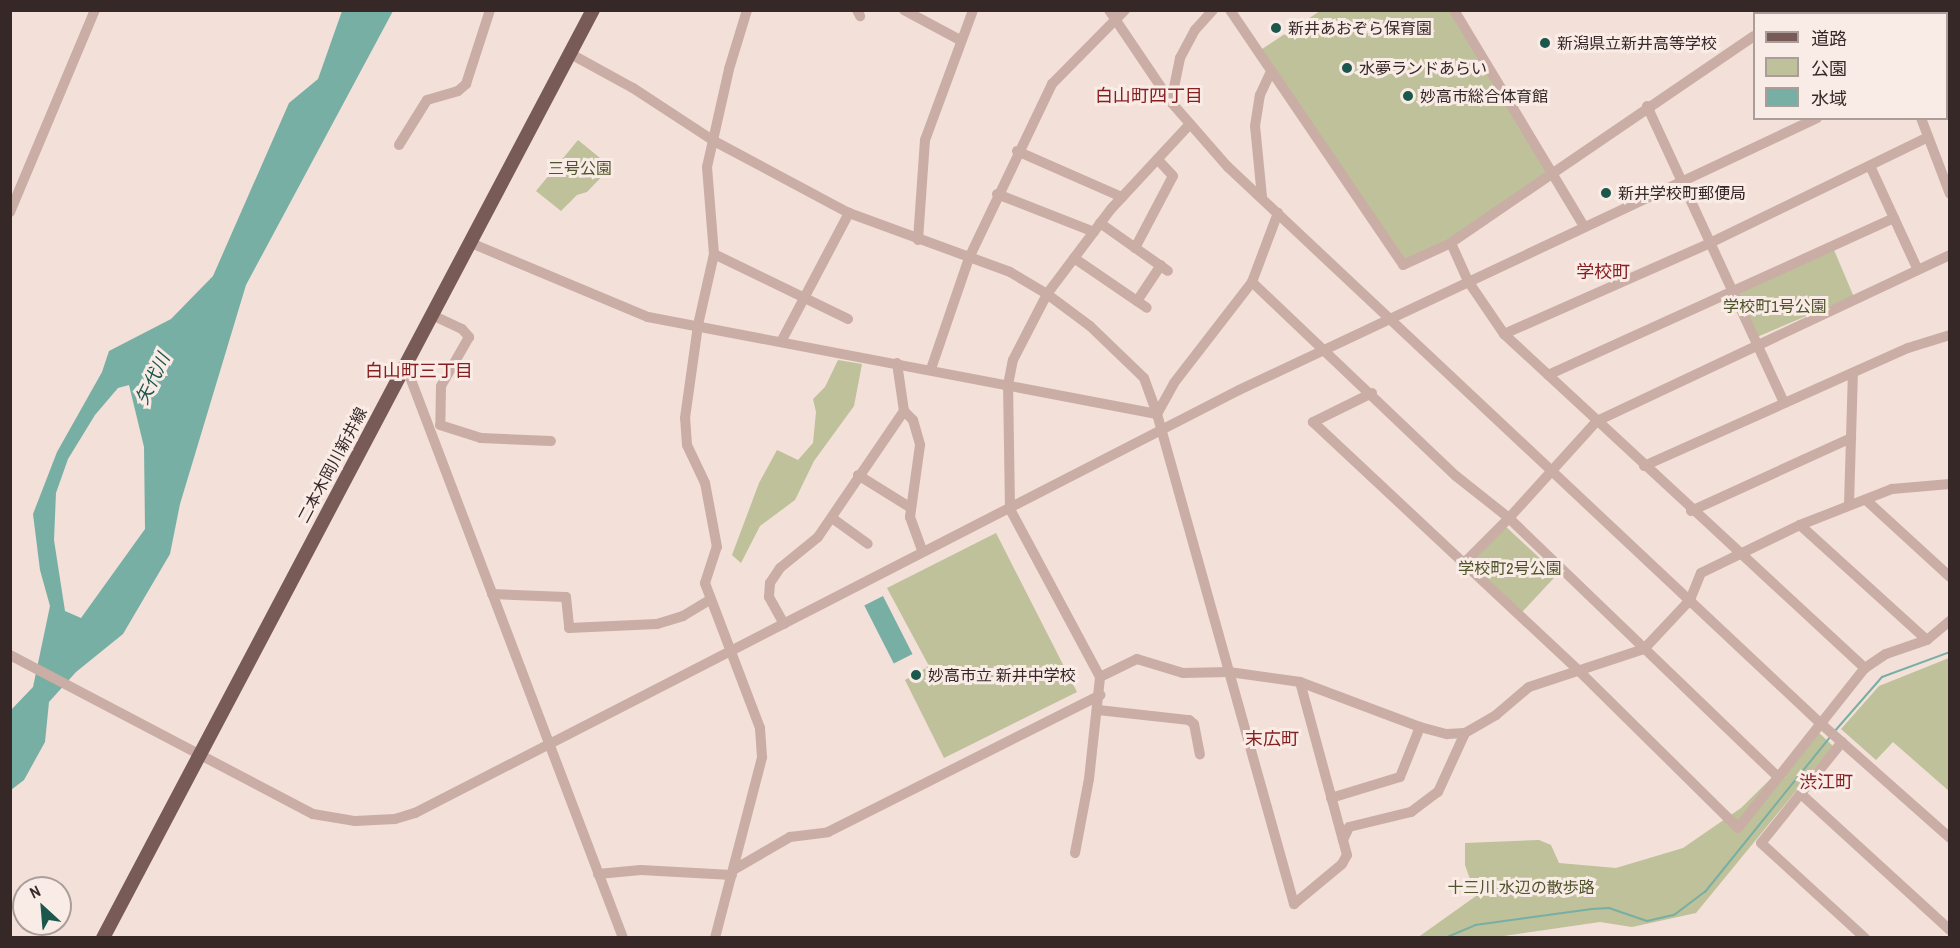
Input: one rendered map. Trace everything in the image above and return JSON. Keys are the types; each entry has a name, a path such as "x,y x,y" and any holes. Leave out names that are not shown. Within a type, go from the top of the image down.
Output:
{"main road":[{"name":"二本木岡川新井線","path":"103,938 197,754 593,10"}],"street":[{"path":"10,212 95,10"},
{"path":"399,145 427,100 458,91 466,84 490,10"},
{"path":"715,938 762,757 760,728 728,651 705,583 717,547 705,483 687,445 685,418 698,326 714,254 707,167 729,69 747,10"},
{"path":"904,10 960,40"},
{"path":"918,240 925,140 960,40 974,10"},
{"path":"931,369 969,258 1017,151 1052,84 1112,15 1125,10"},
{"path":"1171,102 1180,58 1195,30 1213,10"},
{"path":"1230,10 1270,74 1403,265 1451,243 1647,106 1753,37"},
{"path":"1454,10 1584,226"},
{"path":"1112,15 1171,102 1228,167 1822,724 1946,835"},
{"path":"569,53 633,88 714,141 849,213 1010,273 1047,294 1090,326 1143,378 1157,414 1294,904 1335,873 1347,855 1300,682"},
{"path":"1262,197 1255,126 1260,95 1270,74"},
{"path":"1647,106 1680,182 1784,403"},
{"path":"10,655 135,719 301,809 336,820 395,819 415,813 550,746 728,651 1010,509 1160,429 1387,318 1811,120"},
{"path":"1922,120 1950,194"},
{"path":"1075,854 1098,710 1100,677 1010,509 1008,385 1013,360 1047,294 1122,197 1190,124"},
{"path":"1504,334 1710,243 1871,168 1928,137"},
{"path":"1017,151 1122,197"},
{"path":"1135,248 1173,176 1157,159"},
{"path":"1871,168 1918,270"},
{"path":"998,194 1097,228 1135,248 1165,268 1137,301"},
{"path":"782,340 849,213"},
{"path":"1157,414 1174,383 1252,282 1278,213"},
{"path":"1548,375 1894,218"},
{"path":"471,243 648,317 782,340 1157,414"},
{"path":"1451,243 1468,281 1504,334 1691,511 1743,552 1865,668"},
{"path":"714,254 848,319"},
{"path":"1462,565 1509,518 1597,421 1950,255"},
{"path":"1074,258 1147,308"},
{"path":"1252,282 1372,393 1456,476 1509,518 1778,777"},
{"path":"432,315 462,329 469,337 441,386 434,428"},
{"path":"1644,466 1853,373 1950,335"},
{"path":"897,363 904,411 913,420 920,445 911,508 914,535 923,552"},
{"path":"405,364 434,428 492,594 623,938"},
{"path":"1849,505 1853,373"},
{"path":"1372,393 1313,422 1462,565 1579,671 1738,828 1865,668 1886,654 1927,640 1950,621"},
{"path":"784,624 769,597 770,583 780,568 818,537 858,475 904,411"},
{"path":"434,428 481,438 551,441"},
{"path":"1691,511 1851,438"},
{"path":"858,475 911,508"},
{"path":"1100,677 1137,659 1183,673 1229,672 1300,682 1420,727 1465,733 1496,715 1516,694 1644,649 1690,600 1701,573 1800,525 1892,489 1950,484"},
{"path":"1866,500 1950,577"},
{"path":"832,518 868,544"},
{"path":"1800,525 1927,640"},
{"path":"492,594 566,597 569,628 657,624 683,616 710,600"},
{"path":"598,874 641,870 733,872 790,837 828,832 1100,695"},
{"path":"1098,710 1189,720 1194,724 1200,754"},
{"path":"1331,798 1400,777 1420,727"},
{"path":"1343,840 1355,824 1390,820 1428,802 1455,762 1465,733"},
{"path":"1841,740 1761,843 1865,938"},
{"path":"1801,794 1950,930"}],"green space":[{"path":"1320,11 1454,11 1551,174 1451,243 1403,265 1256,53"},
{"name":"三号公園","path":"578,140 611,167 587,192 577,195 561,211 536,191"},
{"name":"学校町1号公園","path":"1834,250 1854,296 1755,338 1736,292"},
{"path":"838,360 862,364 854,406 814,461 795,500 760,526 741,563 732,555 759,483 777,450 798,460 813,443 816,412 813,399 825,387"},
{"name":"学校町2号公園","path":"1503,524 1557,574 1520,615 1465,564"},
{"path":"996,533 1077,692 944,758 905,680 929,666 887,588"},
{"path":"1950,658 1949,791 1893,742 1876,760 1841,729 1879,686"},
{"name":"十三川 水辺の散歩路","path":"1818,732 1833,746 1696,913 1632,927 1600,922 1497,937 1417,938 1476,896 1465,865 1465,843 1539,840 1551,845 1559,863 1616,868 1683,848 1741,808"}],"water":[{"name":"矢代川","path":"342,11 393,11 246,285 180,504 170,554 123,634 76,672 49,702 45,742 24,780 11,790 10,711 33,687 50,606 40,570 33,514 57,452 102,372 109,351 171,319 213,276 289,103 318,79","holes":["129,385 144,447 145,529 81,618 65,611 54,540 56,493 68,459 95,415 118,388"]},
{"path":"883,596 913,654 894,663 864,606"}],"waterway":[{"path":"1834,732 1882,677 1950,652"},
{"path":"1445,938 1475,925 1592,909 1609,908 1647,921 1674,915 1705,892 1831,736"}],"place":[{"name":"新井あおぞら保育園","path":"1276,28"},
{"name":"新潟県立新井高等学校","path":"1545,43"},
{"name":"水夢ランドあらい","path":"1347,68"},
{"name":"妙高市総合体育館","path":"1408,96"},
{"name":"新井学校町郵便局","path":"1606,193"},
{"name":"妙高市立 新井中学校","path":"916,675"}],"district":[{"name":"白山町四丁目","path":"1149,96"},
{"name":"学校町","path":"1603,272"},
{"name":"白山町三丁目","path":"419,371"},
{"name":"末広町","path":"1272,739"},
{"name":"渋江町","path":"1826,782"}]}
